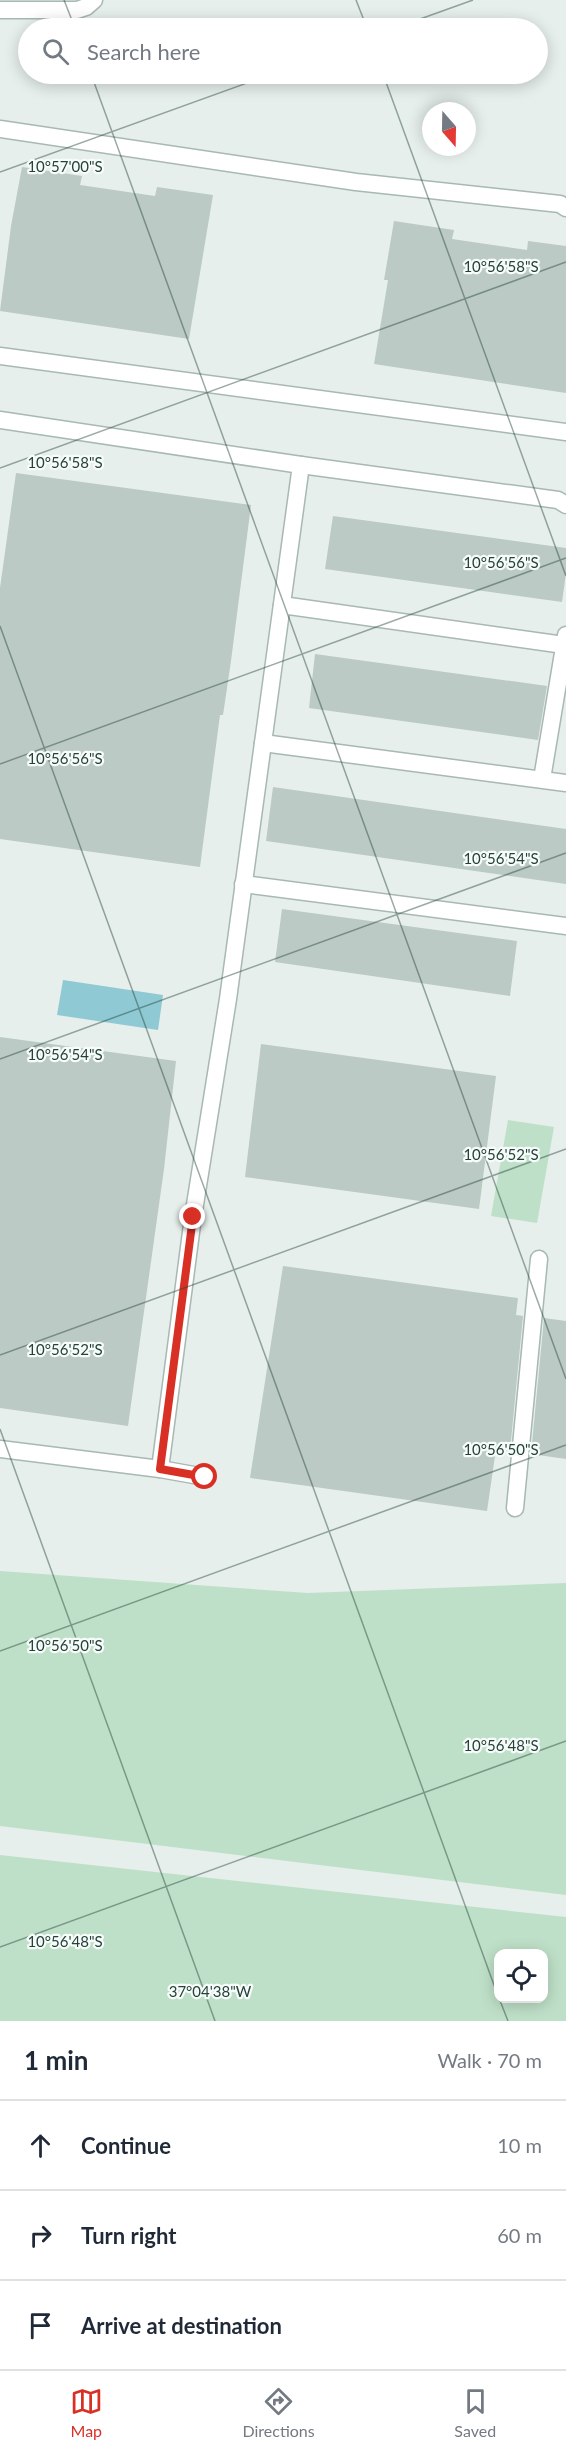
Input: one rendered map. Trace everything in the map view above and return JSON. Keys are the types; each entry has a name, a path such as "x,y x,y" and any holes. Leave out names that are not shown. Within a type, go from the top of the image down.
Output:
{"lane":[{"path":"0,10 77,10 86,7 94,0"},
{"path":"0,129 356,182 560,204 566,208"},
{"path":"0,356 566,432"},
{"path":"0,420 301,465 558,500 566,504"},
{"path":"160,1469 193,1217 228,999 301,465"},
{"path":"282,605 565,640 564,665 542,779"},
{"path":"263,743 566,783"},
{"path":"243,884 566,926"},
{"path":"515,1508 539,1259"},
{"path":"0,1449 160,1469 205,1477"}],"green space":[{"path":"508,1120 554,1127 537,1223 491,1216"},
{"path":"0,1571 308,1593 566,1583 566,1895 0,1826"},
{"path":"0,1855 566,1917 566,2021 0,2021"}],"water":[{"path":"63,980 163,995 158,1030 57,1015"}],"building":[{"path":"22,167 82,176 80,185 155,196 157,187 213,195 189,339 0,311 11,226"},
{"path":"394,221 454,230 452,239 527,250 528,241 566,246 566,393 374,364 388,280 384,280"},
{"path":"16,473 251,505 231,661 223,715 220,715 200,867 0,839 0,588"},
{"path":"333,516 566,548 566,573 562,602 325,569"},
{"path":"315,654 547,686 538,740 309,708"},
{"path":"273,787 566,829 566,884 266,841"},
{"path":"282,909 517,941 510,996 275,962"},
{"path":"0,1037 176,1061 164,1169 128,1426 0,1408"},
{"path":"261,1044 496,1076 479,1209 245,1177"},
{"path":"283,1266 518,1298 516,1315 523,1316 510,1451 496,1449 487,1511 250,1478"},
{"path":"544,1318 566,1321 566,1459 531,1454"}],"route":[{"path":"193,1217 160,1469 205,1477"}]}
